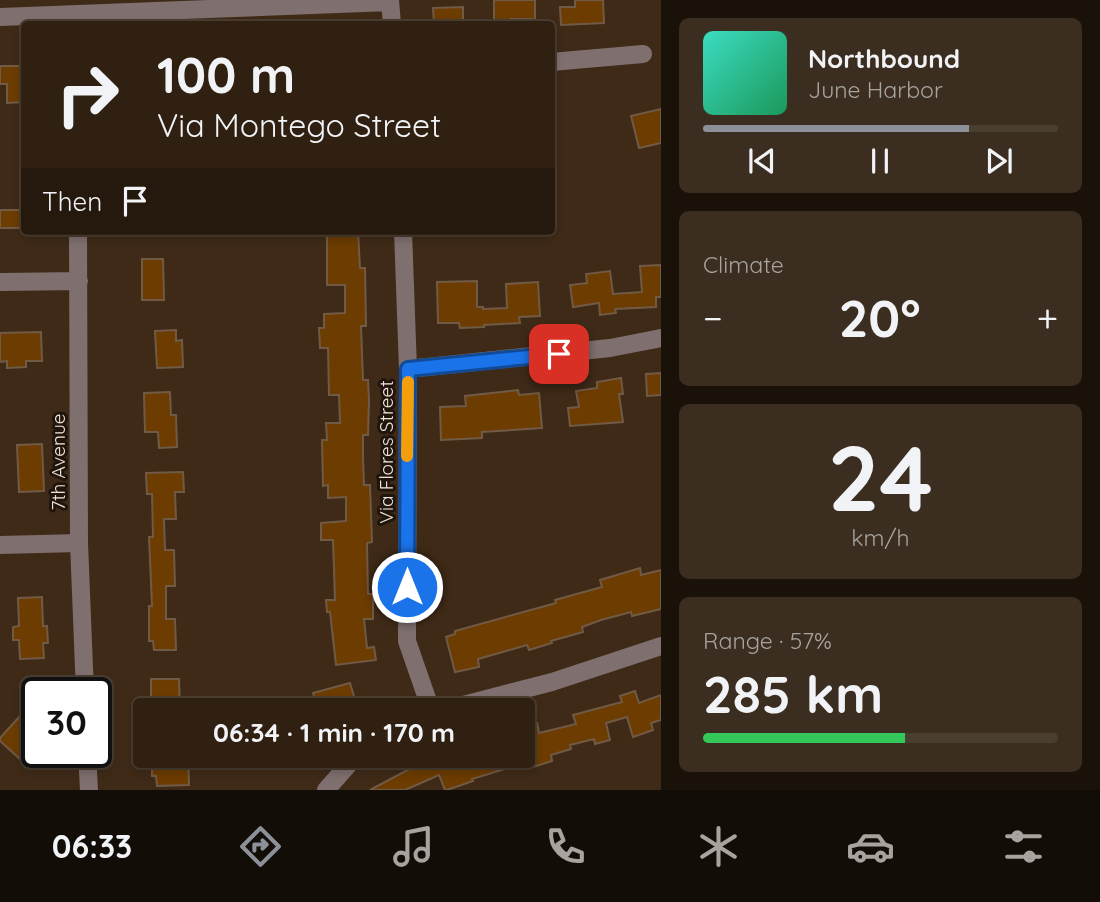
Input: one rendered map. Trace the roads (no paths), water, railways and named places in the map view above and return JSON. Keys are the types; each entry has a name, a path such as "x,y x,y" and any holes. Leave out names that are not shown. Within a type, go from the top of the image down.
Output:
{"street":[{"path":"0,17 390,1 392,21"},
{"path":"555,62 643,54"},
{"name":"7th Avenue","path":"78,235 79,543 84,677"},
{"name":"Via Flores Street","path":"402,235 408,369 407,641 427,698"},
{"path":"0,282 79,281"},
{"path":"408,369 610,348 661,338"},
{"path":"0,545 79,543"},
{"path":"490,698 552,682 661,646"},
{"path":"88,768 89,790"},
{"path":"326,790 345,768"}]}
